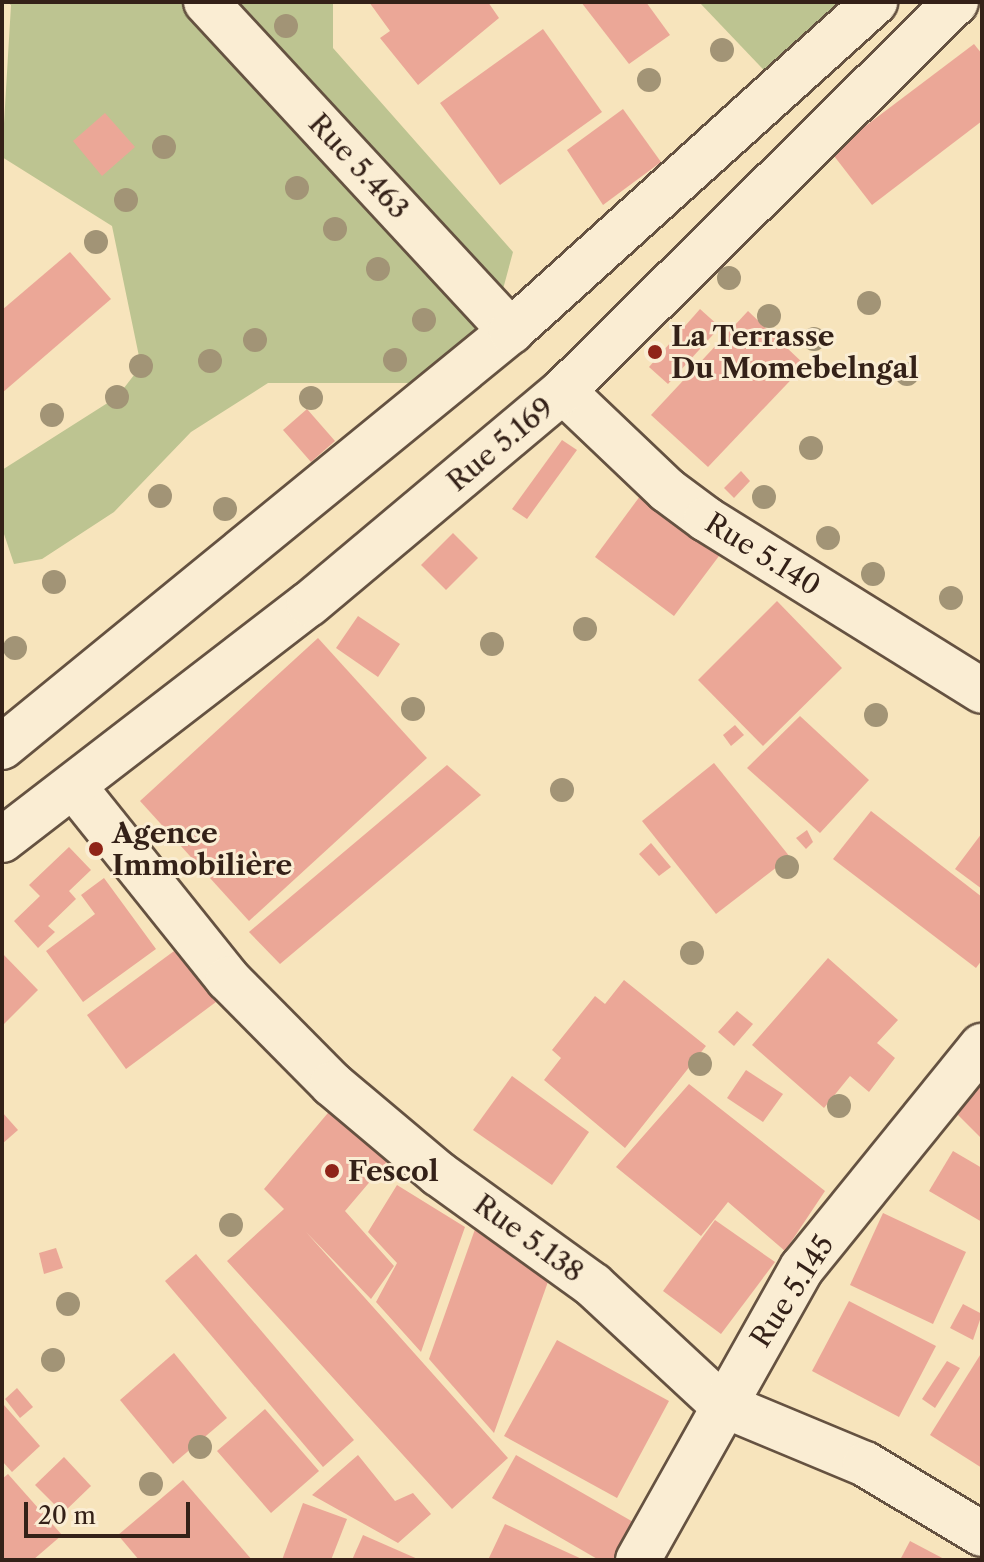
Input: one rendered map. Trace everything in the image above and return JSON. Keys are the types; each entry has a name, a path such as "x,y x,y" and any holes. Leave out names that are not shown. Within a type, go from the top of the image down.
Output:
{"street":[{"name":"Rue 5.463","path":"206,2 511,331"},
{"path":"2,747 511,331 875,2"},
{"name":"Rue 5.169","path":"2,840 75,788 309,604 563,391 956,2"},
{"name":"Rue 5.140","path":"563,391 706,519 982,691"},
{"name":"Rue 5.138","path":"75,788 228,979 332,1084 439,1174 593,1285 721,1404 865,1464 982,1534"},
{"name":"Rue 5.145","path":"638,1560 721,1404 802,1268 982,1046"}],"green space":[{"path":"7,2 333,2 333,48 513,252 499,304 437,383 268,383 191,432 114,512 42,559 14,564 2,528 2,470 117,397 141,366 112,226 2,157 11,5"},
{"path":"699,2 884,2 779,86"}],"building":[{"path":"369,2 488,2 499,18 418,85 380,38 390,31"},
{"path":"581,2 646,2 670,35 629,64"},
{"path":"543,29 602,112 500,185 440,103"},
{"path":"974,44 982,54 982,121 872,205 831,152"},
{"path":"623,109 661,162 603,205 567,150"},
{"path":"105,113 135,147 102,176 73,141"},
{"path":"70,252 111,299 2,393 2,310"},
{"path":"700,309 720,327 668,384 649,367"},
{"path":"748,311 805,365 708,467 651,415"},
{"path":"307,409 335,441 311,462 283,430"},
{"path":"562,440 577,450 527,519 512,509"},
{"path":"741,471 750,481 734,498 724,488"},
{"path":"646,488 725,548 674,616 595,557"},
{"path":"453,533 478,558 446,590 421,565"},
{"path":"777,601 842,668 763,746 698,680"},
{"path":"358,616 400,644 378,677 336,648"},
{"path":"318,638 427,758 249,921 140,801"},
{"path":"800,716 869,780 820,833 747,768"},
{"path":"735,725 744,735 731,746 723,735"},
{"path":"714,763 790,857 716,914 642,821"},
{"path":"447,765 481,795 280,964 249,932"},
{"path":"871,811 982,897 982,960 976,968 833,859"},
{"path":"807,830 813,842 806,849 796,838"},
{"path":"982,833 982,889 955,869"},
{"path":"651,843 671,867 659,876 639,854"},
{"path":"69,847 91,870 69,891 76,899 48,926 55,932 38,948 14,921 40,896 29,885"},
{"path":"104,878 156,949 83,1002 46,951 95,914 81,895"},
{"path":"185,943 224,996 126,1069 87,1015"},
{"path":"2,953 38,990 2,1026"},
{"path":"828,958 898,1020 877,1043 895,1058 869,1092 850,1076 824,1108 752,1045"},
{"path":"624,980 706,1046 625,1148 544,1080 561,1058 552,1050 595,996 605,1004"},
{"path":"737,1011 753,1024 734,1046 718,1032"},
{"path":"746,1070 783,1094 763,1122 727,1098"},
{"path":"512,1076 589,1132 552,1185 473,1130"},
{"path":"982,1081 982,1139 954,1111"},
{"path":"689,1084 825,1191 785,1251 728,1202 701,1236 616,1167"},
{"path":"343,1095 401,1145 345,1211 394,1266 371,1299 306,1232 508,1458 452,1509 227,1261 284,1209 264,1189"},
{"path":"2,1112 18,1130 2,1144"},
{"path":"953,1151 982,1168 982,1222 929,1191"},
{"path":"397,1185 465,1227 421,1352 376,1302 397,1263 368,1232"},
{"path":"883,1213 966,1252 933,1324 850,1285"},
{"path":"479,1218 554,1265 494,1433 429,1359"},
{"path":"715,1220 775,1262 721,1334 663,1291"},
{"path":"56,1248 63,1268 44,1274 39,1253"},
{"path":"196,1254 354,1440 323,1467 165,1281"},
{"path":"849,1301 936,1346 899,1417 812,1371"},
{"path":"963,1304 982,1314 973,1340 950,1328"},
{"path":"557,1340 669,1401 617,1498 504,1436"},
{"path":"982,1352 982,1468 930,1435"},
{"path":"174,1353 227,1418 173,1464 120,1400"},
{"path":"947,1361 960,1368 935,1408 922,1399"},
{"path":"17,1388 33,1407 20,1418 5,1399"},
{"path":"4,1405 40,1446 12,1472 2,1461"},
{"path":"265,1409 319,1471 271,1513 217,1451"},
{"path":"358,1455 395,1501 413,1493 431,1514 398,1543 312,1495"},
{"path":"516,1455 635,1523 614,1560 599,1560 492,1498"},
{"path":"64,1457 91,1486 63,1513 35,1485"},
{"path":"8,1474 62,1535 33,1560 2,1560 2,1479"},
{"path":"183,1480 252,1560 139,1560 118,1535"},
{"path":"303,1503 347,1519 331,1560 282,1560"},
{"path":"505,1524 584,1560 488,1560"},
{"path":"363,1535 420,1560 352,1560"},
{"path":"910,1541 946,1560 900,1560"}],"place":[{"name":"La Terrasse Du Momebelngal","path":"655,352"},
{"name":"Agence Immobilière","path":"96,849"},
{"name":"Fescol","path":"332,1171"}]}
